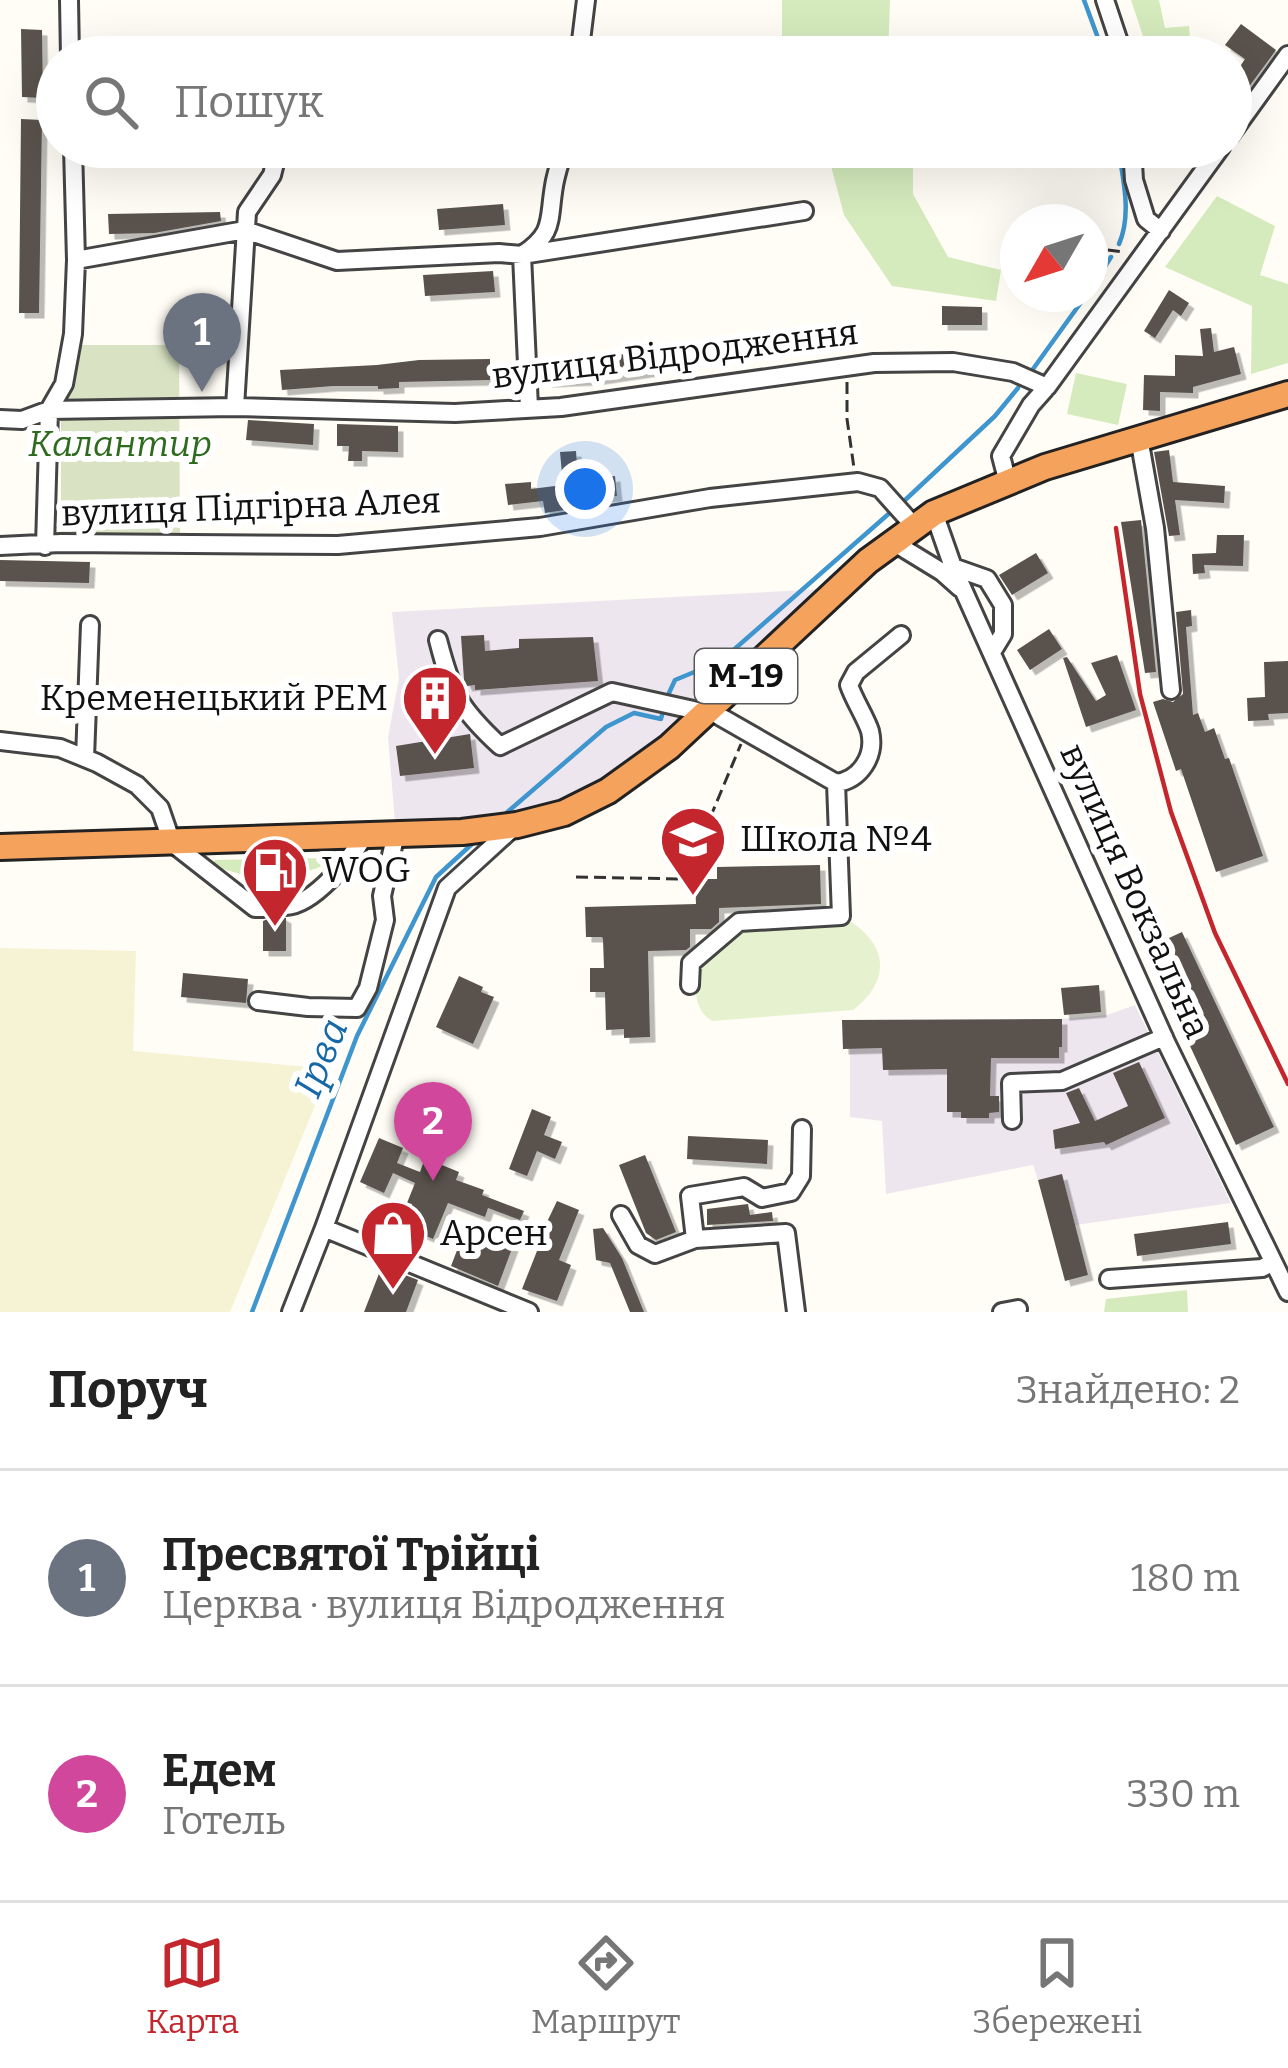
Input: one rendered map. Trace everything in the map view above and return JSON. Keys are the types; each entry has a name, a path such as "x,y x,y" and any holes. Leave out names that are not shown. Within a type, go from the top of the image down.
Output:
{"highway":[{"name":"М-19","path":"0,847 462,832 517,825 564,812 608,791 669,747 868,561 914,527 1045,467 1288,394"}],"street":[{"path":"69,0 70,36"},
{"path":"582,36 586,0"},
{"path":"1105,0 1117,36"},
{"path":"1252,105 1288,55"},
{"path":"45,545 49,410 64,384 73,334 74,168"},
{"path":"235,407 245,230 248,212 274,168"},
{"path":"552,168 554,180"},
{"path":"522,255 539,244 549,226 558,168"},
{"path":"1133,168 1146,219 1161,231"},
{"path":"1008,483 1001,456 1031,405 1207,168"},
{"path":"76,260 245,230 337,261 522,255 804,211"},
{"path":"522,255 529,408"},
{"name":"вулиця Відродження","path":"0,419 22,420 49,410 235,407 410,413 561,407 874,363 953,362 1013,372 1047,387"},
{"path":"1139,438 1155,528 1171,690"},
{"name":"вулиця Підгірна Алея","path":"0,546 338,545 540,527 778,490 858,482 872,486"},
{"path":"872,486 880,488 914,527 943,572 965,593"},
{"name":"вулиця Вокзальна","path":"914,527 953,567 1164,1037 1288,1292"},
{"path":"953,567 987,579 1003,604 1003,634 992,652"},
{"path":"85,758 90,625"},
{"path":"438,640 450,686 470,718 500,746 612,692 711,710 836,783 851,781 862,772 869,752 870,732 849,685 856,672 901,634"},
{"path":"0,741 60,748 137,785 160,808 172,843 255,908 263,908"},
{"path":"690,985 691,962 739,922 842,916 836,783"},
{"path":"291,1312 447,887 517,825"},
{"path":"258,1001 357,1009 368,988 385,920 382,896 396,833"},
{"path":"286,906 298,906 348,862 365,835"},
{"path":"1012,1120 1012,1083 1062,1081 1164,1037"},
{"path":"695,1239 690,1196 744,1187 762,1198 791,1192 801,1176 802,1130"},
{"path":"621,1215 638,1245 655,1254 695,1239 786,1233 796,1312"},
{"path":"324,1228 529,1312"},
{"path":"1108,1279 1262,1268 1273,1262"}],"path":[{"path":"1108,250 1143,255"},
{"path":"847,367 847,419 854,467 872,486"},
{"path":"576,877 681,879 710,855 710,818 746,731"}],"shaded area":[{"name":"Кременецький РЕМ","path":"824,589 664,739 624,769 558,805 459,821 395,823 388,737 399,678 392,612"},
{"path":"0,948 136,951 133,1051 330,1069 230,1312 0,1312"},
{"path":"1135,1005 1231,1203 1075,1225 1062,1175 1038,1180 1033,1165 886,1194 882,1121 850,1117 850,1049 843,1049 842,1020 1062,1019 1107,1015"}],"green space":[{"path":"782,0 890,0 889,36 782,36"},
{"path":"1131,0 1159,0 1165,28 1189,26 1190,36 1143,36"},
{"path":"832,168 913,168 913,194 948,257 1000,270 996,301 892,286 844,215"},
{"path":"1217,196 1275,226 1260,275 1288,284 1288,363 1251,374 1252,306 1165,267"},
{"name":"Калантир","path":"61,345 179,345 180,543 61,543"},
{"path":"1076,373 1127,384 1118,425 1067,414"},
{"path":"328,858 327,864 313,870 270,877 212,865 215,860"},
{"path":"851,922 873,942 880,965 873,988 853,1010 712,1021 701,1009 696,964 741,928"},
{"path":"1187,1290 1188,1312 1104,1312 1106,1299"}],"building":[{"path":"1241,24 1276,50 1252,83 1252,36 1232,36"},
{"path":"21,29 42,30 42,36 36,36 36,98 22,97"},
{"path":"21,119 36,120 36,168 41,168 39,313 19,313"},
{"path":"503,204 505,225 439,230 437,209"},
{"path":"220,212 221,221 154,233 109,234 108,214"},
{"path":"493,271 495,292 425,296 423,275"},
{"path":"1169,290 1189,303 1181,316 1173,310 1155,338 1144,331"},
{"path":"942,306 982,307 982,325 942,325"},
{"path":"1211,328 1214,352 1234,347 1241,374 1193,387 1193,393 1160,392 1160,411 1143,410 1144,375 1175,376 1175,355 1203,356 1200,329"},
{"path":"657,349 660,370 547,382 546,361 572,362"},
{"path":"490,359 490,380 399,382 399,388 282,390 280,370"},
{"path":"248,420 314,424 313,445 246,440"},
{"path":"337,424 398,426 398,452 362,451 362,461 348,461 349,446 337,446"},
{"path":"1169,450 1173,482 1225,486 1224,503 1175,500 1180,535 1169,536 1154,452"},
{"path":"576,451 578,480 615,476 617,496 564,501 565,510 545,513 543,501 508,505 505,484 531,482 531,489 563,485 560,452"},
{"path":"1141,520 1156,672 1145,673 1121,522"},
{"path":"1217,535 1244,535 1243,566 1204,565 1205,573 1193,574 1192,554 1216,553"},
{"path":"1036,553 1048,573 1012,595 999,575"},
{"path":"0,560 90,562 89,583 0,581"},
{"path":"1191,610 1192,626 1186,627 1193,715 1198,713 1205,732 1214,728 1225,759 1229,758 1263,856 1216,872 1153,702 1173,702 1183,694 1176,612"},
{"path":"1049,629 1062,649 1030,670 1017,650"},
{"path":"484,635 485,651 519,648 519,639 593,637 598,681 475,690 475,685 467,686 464,680 461,636"},
{"path":"1117,655 1136,710 1086,727 1063,658 1067,657 1096,701 1106,695 1091,663"},
{"path":"1288,661 1288,713 1248,721 1247,698 1265,697 1264,662"},
{"name":"Кременецький РЕМ","path":"470,734 474,768 400,776 396,746"},
{"path":"820,865 821,904 719,908 719,922 711,929 690,929 686,950 648,951 650,1037 624,1038 624,1029 606,1030 605,992 590,992 590,968 604,968 603,939 586,937 585,907 696,904 695,879 717,879 717,867"},
{"path":"275,912 286,918 286,951 263,951 263,921"},
{"path":"1182,932 1274,1127 1236,1145 1145,949"},
{"path":"183,973 248,979 246,1003 181,997"},
{"path":"459,976 494,997 473,1044 436,1027"},
{"path":"1099,985 1101,1012 1064,1015 1061,988"},
{"path":"1062,1019 1059,1058 991,1058 990,1096 999,1096 999,1112 989,1113 989,1118 961,1118 961,1112 947,1112 947,1069 883,1070 882,1048 843,1049 842,1020"},
{"path":"1139,1062 1165,1118 1106,1145 1055,1149 1053,1130 1080,1123 1066,1093 1079,1088 1095,1121 1128,1106 1113,1073"},
{"path":"532,1109 551,1117 544,1135 562,1142 555,1159 537,1151 527,1176 509,1169"},
{"path":"688,1136 768,1140 767,1164 687,1159"},
{"path":"379,1138 403,1148 397,1163 420,1172 425,1158 459,1172 456,1180 524,1211 520,1220 488,1208 485,1217 448,1203 433,1239 403,1226 415,1183 393,1173 384,1193 360,1182"},
{"path":"645,1155 676,1232 656,1240 646,1233 619,1165"},
{"path":"1062,1174 1088,1275 1065,1281 1038,1180"},
{"path":"557,1201 579,1210 559,1260 571,1265 557,1301 522,1289 534,1249"},
{"path":"748,1204 750,1215 772,1212 773,1221 707,1225 707,1209"},
{"path":"1228,1222 1231,1244 1137,1256 1134,1234"},
{"path":"603,1228 622,1258 644,1312 630,1312 610,1263 596,1260 593,1229"},
{"path":"485,1235 513,1246 498,1286 451,1266 461,1240 480,1247"},
{"name":"Арсен","path":"382,1266 418,1280 406,1312 364,1312"}],"waterway":[{"name":"Ірва","path":"1084,0 1097,36"},
{"name":"Ірва","path":"1119,244 1126,209 1121,168"},
{"name":"Ірва","path":"1108,262 1111,257"},
{"name":"Ірва","path":"1033,369 1074,312"},
{"name":"Ірва","path":"903,502 995,416 1018,388"},
{"name":"Ірва","path":"669,693 675,680 721,661 893,510"},
{"name":"Ірва","path":"504,815 606,727 634,713 661,719 662,715"},
{"name":"Ірва","path":"252,1312 357,1036 436,877 472,844"}],"railway":[{"path":"1116,528 1140,694 1171,812 1215,933 1288,1084"}],"place":[{"name":"Пресвятої Трійці","path":"202,392"},
{"name":"Кременецький РЕМ","path":"435,757"},
{"name":"Школа №4","path":"693,898"},
{"name":"WOG","path":"275,929"},
{"name":"Едем","path":"433,1181"},
{"name":"Арсен","path":"393,1292"}]}
